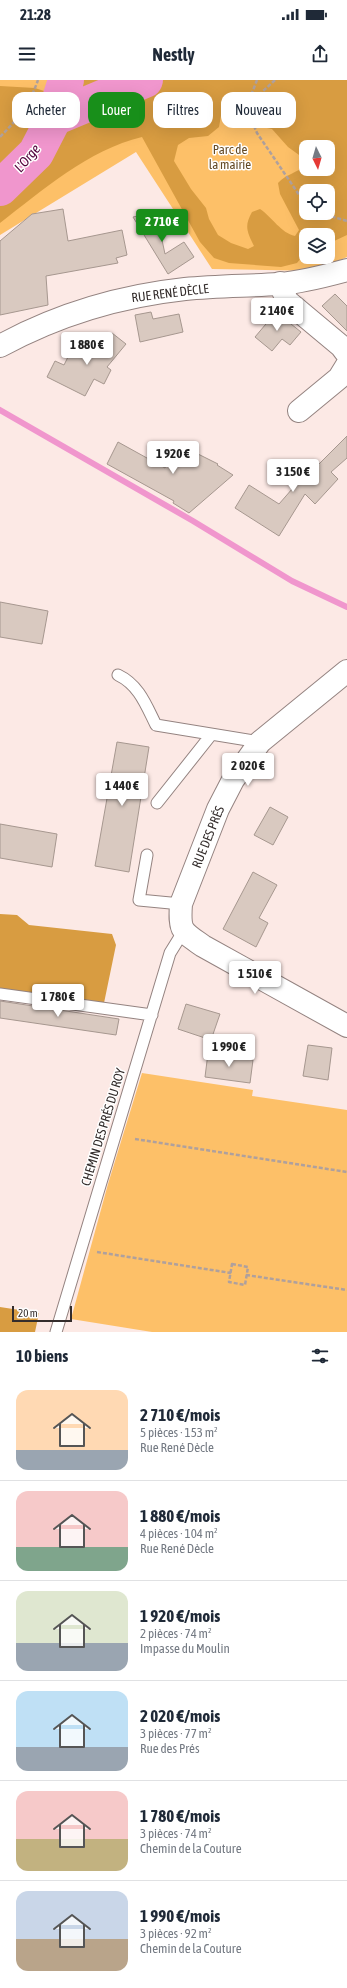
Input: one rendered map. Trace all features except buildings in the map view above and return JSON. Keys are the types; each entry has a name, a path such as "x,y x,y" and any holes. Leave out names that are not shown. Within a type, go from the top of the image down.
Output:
{"street":[{"name":"RUE RENÉ DÈCLE","path":"0,346 47,322 90,308 130,298 185,289 280,284 322,277 347,270"},
{"path":"280,284 287,301 341,346 347,354"},
{"path":"299,411 339,378 347,365"},
{"name":"RUE DES PRÉS","path":"183,932 180,920 181,904 218,809 232,780 260,742 347,671"},
{"path":"183,932 203,946 347,1026"}],"lane":[{"path":"118,675 129,680 138,690 156,725 260,742"},
{"path":"157,803 211,735"},
{"path":"147,855 139,900 181,904"},
{"name":"CHEMIN DES PRÉS DU ROY","path":"56,1332 170,953 183,932"},
{"path":"0,994 152,1015"}],"path":[{"path":"0,137 22,114 32,97 38,80"},
{"path":"252,92 257,80"},
{"path":"262,92 275,80"},
{"path":"254,128 299,195"},
{"path":"335,217 347,221"},
{"path":"135,1139 347,1172"},
{"path":"96,1252 231,1273"},
{"path":"232,1264 248,1267 245,1285 229,1282 231,1273 232,1264"},
{"path":"246,1275 347,1290"}],"green space":[{"name":"Parc de la mairie","path":"0,80 347,80 347,257 335,262 335,228 299,228 299,264 330,264 314,271 212,269 136,152 0,235"},
{"path":"142,1073 253,1090 252,1096 347,1110 347,1332 152,1332 71,1319 108,1184"}],"shaded area":[{"path":"53,80 347,80 347,235 335,241 335,228 299,228 299,230 299,260 297,263 281,267 229,263 214,258 200,242 142,137 103,151 85,161 67,172 0,223 0,86 35,88 47,92","holes":["221,92 296,92 296,128 267,128 272,129 288,147 299,155 299,140 335,140 335,176 299,176 299,170 278,183 280,194 299,230 295,236 285,232 260,209 252,212 247,225 248,233 254,246 248,249 231,243 218,235 209,219 206,208 191,189 174,161 178,145 189,138 208,136 219,127 221,116"]},
{"path":"0,914 17,915 29,925 112,934 116,945 104,1003 0,990"},
{"path":"0,1307 39,1313 35,1332 0,1332"}],"waterway":[{"name":"L'Orge","path":"0,188 36,153 54,118 66,80"},
{"path":"80,107 145,80"},
{"path":"0,410 193,521 292,581 347,607"}]}
